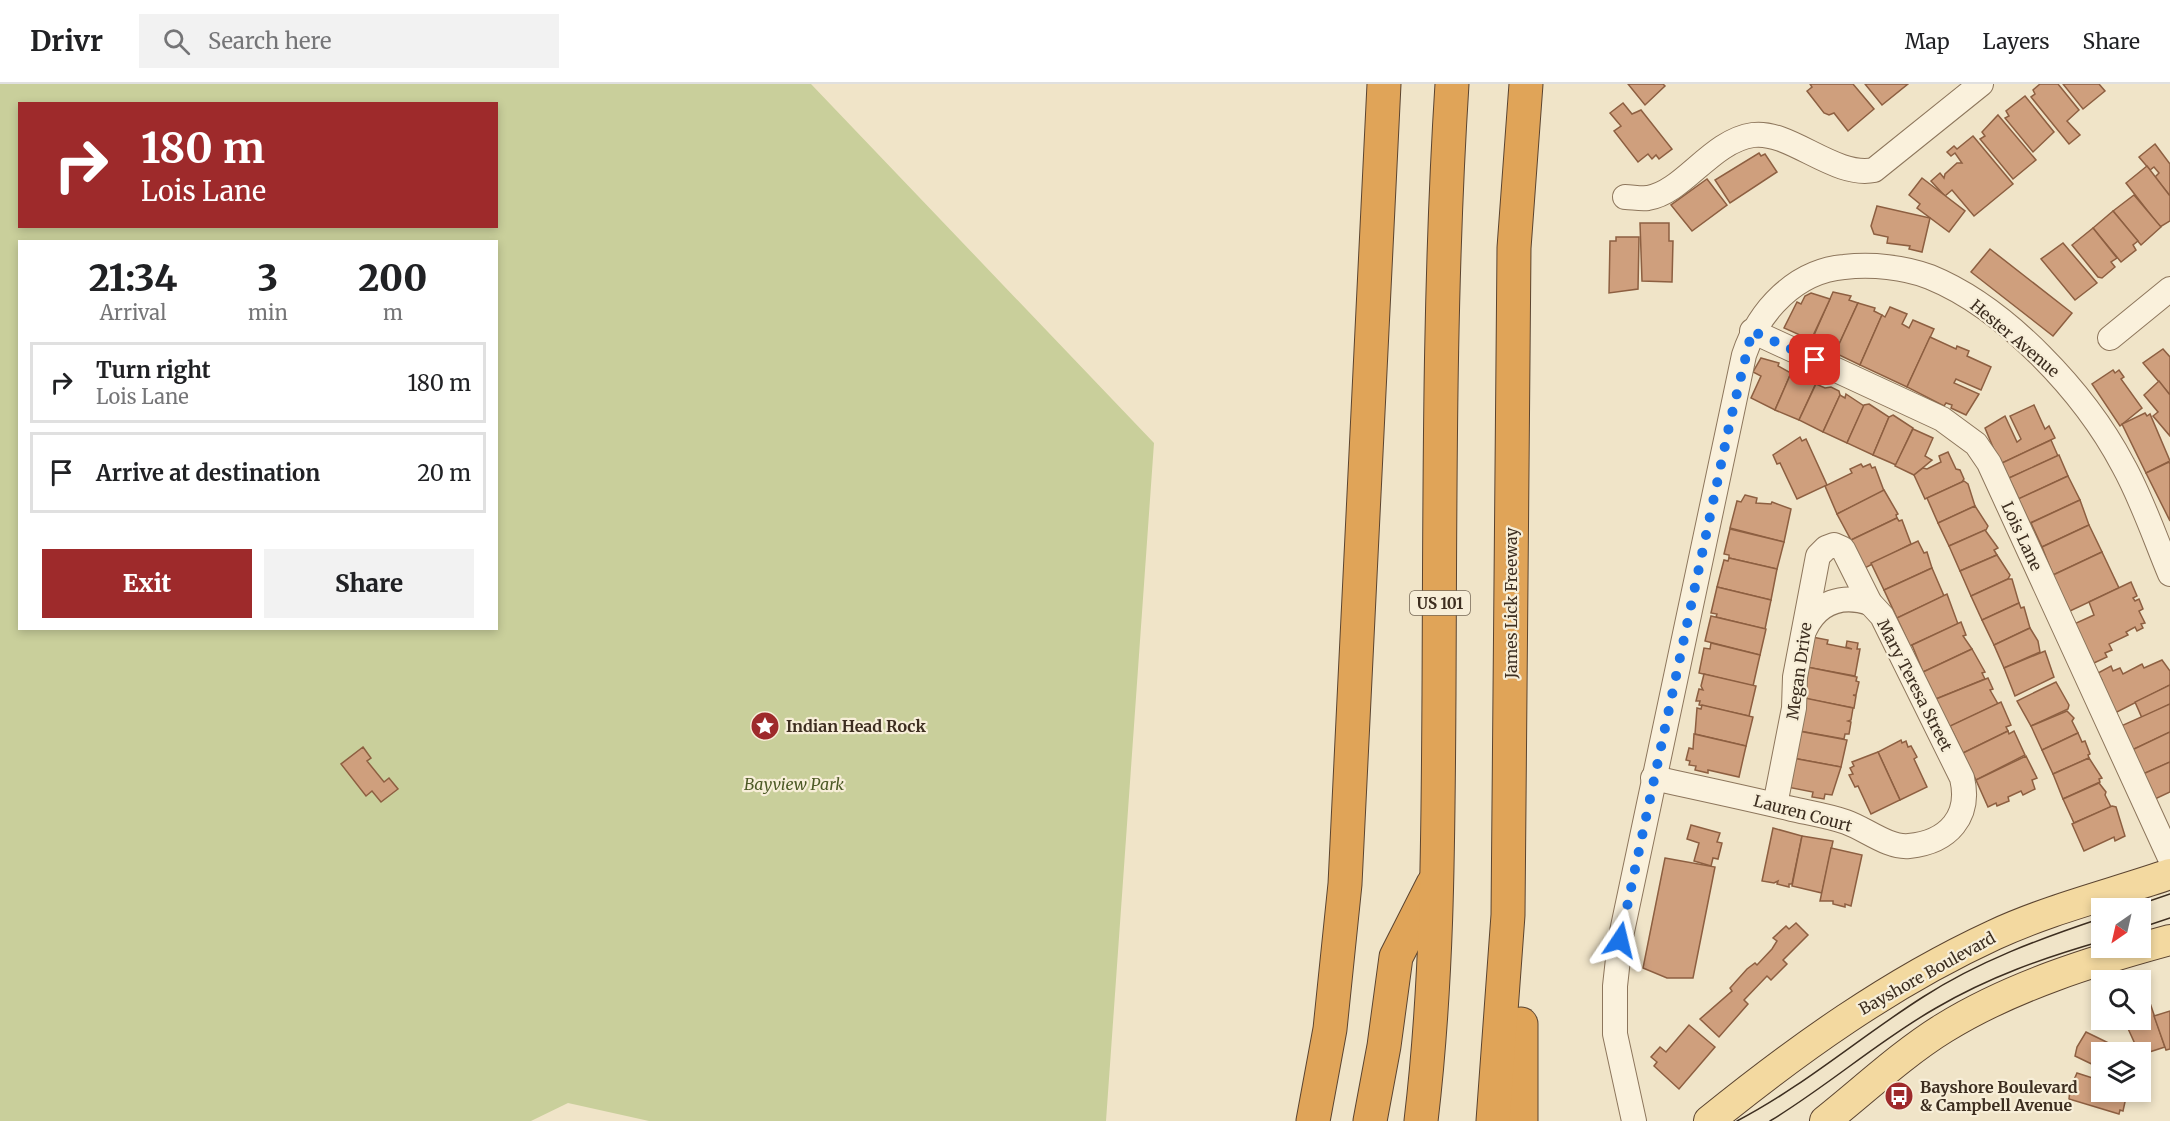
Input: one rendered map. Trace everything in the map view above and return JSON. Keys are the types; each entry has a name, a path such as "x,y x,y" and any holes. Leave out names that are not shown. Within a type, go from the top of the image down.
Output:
{"highway":[{"path":"1312,1121 1330,1029 1345,884 1384,84"},
{"name":"US 101","path":"1421,1121 1432,1002 1438,874 1442,284 1452,84"},
{"name":"James Lick Freeway","path":"1493,1121 1503,1018 1510,864 1514,248 1526,84"},
{"path":"1510,864 1521,1021 1521,1121"},
{"path":"1370,1121 1384,1046 1396,957 1438,874"}],"main road":[{"name":"Bayshore Boulevard","path":"1684,1121 1720,1112 1822,1033 1960,951 2041,917 2170,874"},
{"path":"1825,1121 1944,1028 1980,1009 2059,975 2170,940"}],"street":[{"path":"1625,197 1649,198 1667,190 1721,149 1754,135 1774,138 1857,172 1874,170 1981,84"},
{"name":"Hester Avenue","path":"1634,1121 1615,1034 1615,986 1627,901 1742,366 1752,331 1765,311 1804,280 1828,268 1892,267 1928,276 1959,291 2027,344 2063,378 2096,420 2124,465 2170,574"},
{"path":"2110,338 2170,289"},
{"name":"Lois Lane","path":"1752,331 1942,419 1976,444 1989,463 2170,858"},
{"name":"Mary Teresa Street","path":"1834,545 1843,549 1870,603 1882,616 1962,778 1965,793 1964,806 1959,819 1948,831"},
{"name":"Megan Drive","path":"1775,805 1794,708 1794,677 1818,556 1826,548 1834,545"},
{"path":"1803,634 1819,608 1835,600 1854,598 1870,603"},
{"name":"Lauren Court","path":"1653,778 1844,821 1892,844 1908,847 1924,843 1948,831"}],"green space":[{"name":"Bayview Park","path":"0,84 811,84 1154,443 1106,1121 649,1121 568,1103 531,1121 0,1121"}],"building":[{"path":"1628,84 1663,84 1665,86 1645,105"},
{"path":"1810,84 1853,84 1874,109 1848,131 1834,113 1829,115 1824,113 1807,91 1812,87"},
{"path":"1865,84 1908,84 1882,105"},
{"path":"2040,84 2058,84 2079,110 2067,121 2080,135 2069,144 2031,97 2035,94 2033,90"},
{"path":"2063,84 2099,84 2105,91 2083,109"},
{"path":"2025,96 2054,132 2033,152 2005,118 2009,116 2006,111"},
{"path":"1623,103 1632,114 1641,110 1672,149 1659,159 1656,155 1652,159 1648,154 1638,162 1614,131 1621,126 1610,113"},
{"path":"1998,115 2036,160 2013,179 1980,139 1985,136 1982,132"},
{"path":"1973,136 2013,184 1974,216 1952,190 1945,196 1931,181 1940,173 1944,178 1945,174 1957,163 1962,163 1955,153 1951,156 1947,152 1954,146 1957,149"},
{"path":"2155,144 2170,164 2170,196 2155,177 2159,173 2154,167 2150,170 2139,157"},
{"path":"1759,153 1761,156 1765,154 1777,172 1730,203 1715,180"},
{"path":"2147,166 2170,196 2170,221 2160,227 2126,183"},
{"path":"1922,178 1965,211 1949,232 1917,208 1920,204 1909,195"},
{"path":"1707,179 1727,205 1692,231 1671,205"},
{"path":"2134,195 2161,227 2141,245 2113,211"},
{"path":"1877,206 1930,218 1922,252 1909,249 1910,246 1887,243 1888,237 1874,234 1871,226"},
{"path":"2113,211 2138,241 2133,245 2136,250 2121,262 2093,228"},
{"path":"1640,223 1669,223 1669,241 1673,241 1672,282 1642,281"},
{"path":"2093,228 2117,258 2111,262 2115,267 2102,278 2098,277 2072,245"},
{"path":"1616,237 1639,237 1638,289 1609,293 1610,241 1616,241"},
{"path":"2063,243 2097,283 2075,300 2041,259"},
{"path":"1990,249 2072,313 2053,336 1971,272"},
{"path":"1833,292 1851,296 1849,300 1858,303 1835,353 1811,342"},
{"path":"1811,293 1830,299 1811,340 1784,328 1797,302 1801,304 1805,296"},
{"path":"1858,303 1875,308 1874,311 1882,315 1860,365 1835,353"},
{"path":"1890,307 1907,314 1902,324 1909,328 1913,320 1934,329 1907,387 1860,365 1882,315 1885,317"},
{"path":"1930,337 1956,349 1957,346 1969,351 1967,356 1991,367 1981,390 1956,379 1954,383 1979,394 1966,415 1951,408 1952,405 1946,403 1944,406 1907,387"},
{"path":"2163,349 2170,357 2170,395 2143,363"},
{"path":"1761,358 1779,363 1778,366 1791,373 1775,410 1751,398 1761,376 1753,372"},
{"path":"2113,370 2115,373 2119,370 2124,377 2121,379 2142,408 2120,426 2092,384"},
{"path":"1791,373 1803,378 1806,376 1816,383 1799,420 1775,410"},
{"path":"2159,381 2170,395 2170,436 2153,416 2158,412 2144,395"},
{"path":"1816,384 1825,388 1831,387 1839,391 1840,395 1823,432 1799,420"},
{"path":"1846,394 1864,406 1847,443 1823,432 1840,395 1845,398"},
{"path":"1869,404 1889,417 1873,455 1847,443 1864,405"},
{"path":"2034,405 2045,429 2049,426 2055,438 2000,464 1985,428 2005,416 2017,442 2021,439 2010,416"},
{"path":"2145,413 2147,416 2150,414 2170,461 2146,473 2122,424"},
{"path":"1893,415 1913,428 1896,465 1873,455 1889,417"},
{"path":"1913,429 1933,438 1925,456 1932,460 1914,475 1895,466"},
{"path":"1800,437 1802,441 1806,439 1827,485 1797,499 1780,463 1777,464 1773,455"},
{"path":"2051,440 2058,456 2009,478 2002,463"},
{"path":"1948,452 1964,479 1925,499 1914,475 1923,468 1927,469 1941,462 1939,456"},
{"path":"2059,455 2068,476 2019,499 2009,478"},
{"path":"2169,462 2170,464 2170,521 2146,473"},
{"path":"1861,464 1863,467 1870,464 1872,468 1875,467 1884,491 1837,514 1825,486 1852,473 1850,469"},
{"path":"2068,476 2080,500 2030,523 2018,499"},
{"path":"1964,481 1968,484 1975,506 1938,523 1927,498"},
{"path":"1884,490 1898,514 1897,518 1851,540 1837,514"},
{"path":"1745,495 1757,498 1756,503 1771,504 1772,502 1791,509 1784,542 1730,528 1737,501 1741,502"},
{"path":"2080,500 2089,525 2042,547 2031,523"},
{"path":"1975,506 1988,526 1986,530 1949,546 1938,523"},
{"path":"1897,518 1899,521 1902,520 1911,544 1863,569 1851,540"},
{"path":"2089,525 2102,552 2053,575 2042,547"},
{"path":"1730,529 1784,542 1777,569 1729,558 1729,555 1724,554"},
{"path":"1985,530 1998,548 1994,550 1997,555 1960,571 1949,546"},
{"path":"1918,541 1924,553 1927,552 1932,568 1884,590 1871,563"},
{"path":"2102,552 2119,588 2070,611 2053,575"},
{"path":"1997,555 2010,575 2008,579 1971,596 1960,571"},
{"path":"1729,558 1777,569 1771,600 1717,587 1724,560 1728,561"},
{"path":"1932,568 1944,596 1897,618 1884,590"},
{"path":"2012,579 2019,603 1982,620 1971,596"},
{"path":"2131,582 2137,596 2133,598 2135,601 2139,599 2143,609 2139,611 2145,623 2141,624 2143,628 2137,631 2135,627 2126,632 2128,635 2109,644 2112,650 2105,653 2107,657 2094,663 2074,624 2094,615 2089,602"},
{"path":"1717,587 1771,600 1765,629 1716,617 1717,614 1711,613"},
{"path":"1947,594 1958,624 1910,646 1897,618"},
{"path":"2019,603 2021,608 2024,607 2030,628 1994,645 1982,620"},
{"path":"1711,616 1766,629 1760,655 1705,641"},
{"path":"1961,622 1966,635 1963,636 1972,649 1923,672 1912,645"},
{"path":"2030,628 2038,641 2040,652 2004,668 1994,645"},
{"path":"1807,636 1828,640 1827,644 1852,649 1846,647 1847,641 1858,643 1857,649 1860,649 1855,676 1801,666"},
{"path":"1711,643 1760,655 1753,686 1699,673 1704,648 1710,649"},
{"path":"1972,649 1985,672 1982,673 1985,679 1936,699 1923,672"},
{"path":"2045,651 2054,677 2015,696 2004,668"},
{"path":"2162,660 2170,671 2170,685 2113,714 2097,683 2102,680 2098,673 2111,666 2113,671 2120,668 2123,674 2142,664 2144,668"},
{"path":"1807,667 1857,677 1856,681 1859,682 1856,695 1853,695 1856,696 1854,708 1802,698"},
{"path":"1704,674 1756,686 1749,716 1699,705 1700,701 1696,701 1699,689 1703,690 1701,686"},
{"path":"1988,678 1993,689 1990,690 1998,704 1949,727 1936,699"},
{"path":"2056,682 2069,705 2068,709 2031,726 2017,701"},
{"path":"2170,685 2170,704 2142,718 2135,702"},
{"path":"1800,697 1853,708 1851,720 1848,721 1851,722 1849,734 1845,734 1844,739 1794,730"},
{"path":"2001,702 2011,725 2006,727 2008,731 1963,753 1950,726"},
{"path":"2170,704 2170,732 2132,750 2121,726"},
{"path":"1702,705 1753,717 1746,746 1695,734 1697,708 1701,709"},
{"path":"2067,711 2074,718 2072,721 2078,733 2042,750 2031,726"},
{"path":"1793,730 1847,740 1841,767 1787,757"},
{"path":"2008,731 2009,734 2014,731 2025,755 1976,780 1963,753"},
{"path":"2170,732 2170,762 2143,774 2132,750"},
{"path":"2078,733 2082,742 2085,741 2090,754 2089,758 2053,774 2042,750"},
{"path":"1694,734 1746,746 1739,777 1708,770 1708,773 1695,770 1696,766 1689,765 1690,761 1686,760 1689,748 1693,749"},
{"path":"1901,740 1902,743 1906,741 1908,747 1911,746 1917,757 1914,759 1927,787 1900,800 1878,752"},
{"path":"363,747 371,758 367,761 384,782 389,778 398,789 381,802 372,791 366,796 341,764"},
{"path":"1878,752 1900,800 1871,814 1858,786 1855,787 1849,775 1853,774 1850,768 1854,766 1852,762"},
{"path":"2026,756 2037,778 2032,780 2035,789 2023,795 2021,791 2008,797 2009,801 1988,807 1976,780"},
{"path":"1787,757 1841,767 1832,795 1825,794 1824,799 1812,797 1813,792 1782,786"},
{"path":"2089,758 2102,778 2099,779 2100,782 2063,799 2053,774"},
{"path":"2170,762 2170,792 2155,799 2143,774"},
{"path":"2099,783 2106,792 2105,795 2111,807 2074,823 2063,799"},
{"path":"2112,806 2116,807 2125,836 2115,841 2114,837 2084,851 2072,824"},
{"path":"1691,825 1720,833 1717,842 1722,843 1718,859 1713,858 1711,866 1694,861 1699,843 1687,839"},
{"path":"1773,828 1802,836 1792,884 1789,884 1789,887 1777,884 1778,881 1774,883 1762,881"},
{"path":"1802,836 1833,841 1822,893 1792,886"},
{"path":"1831,848 1862,855 1851,906 1833,904 1833,901 1820,901"},
{"path":"1665,858 1715,867 1693,978 1667,978 1643,968"},
{"path":"1796,923 1808,935 1783,960 1787,964 1771,980 1767,976 1744,1000 1748,1004 1719,1037 1700,1019 1732,991 1730,988 1747,969 1755,963 1757,965 1772,949 1777,941 1773,938 1786,926 1789,929"},
{"path":"2151,1006 2165,1047 2151,1051 2151,1042 2134,1042 2129,1030 2151,1030"},
{"path":"2170,1011 2170,1049 2166,1050 2154,1016"},
{"path":"1689,1025 1715,1047 1679,1089 1654,1066 1657,1062 1651,1057 1660,1047 1666,1052"},
{"path":"2086,1032 2106,1042 2091,1042 2091,1064 2075,1056 2077,1047"},
{"path":"2077,1073 2091,1077 2091,1102 2125,1102 2123,1111 2120,1110 2119,1114 2069,1099 2070,1089"}],"tram line":[{"path":"2151,900 2170,894"},
{"path":"2151,924 2170,918"},
{"path":"1737,1121 1809,1077 1900,1012 1944,984 2010,952 2091,922"},
{"path":"1770,1121 1894,1035 1956,997 2017,969 2091,944"}],"place":[{"name":"Indian Head Rock","path":"765,726"},
{"name":"Bayshore Boulevard & Campbell Avenue","path":"1899,1096"}],"route":[{"path":"1620,940 1744,355 1752,331 1815,360"}]}
